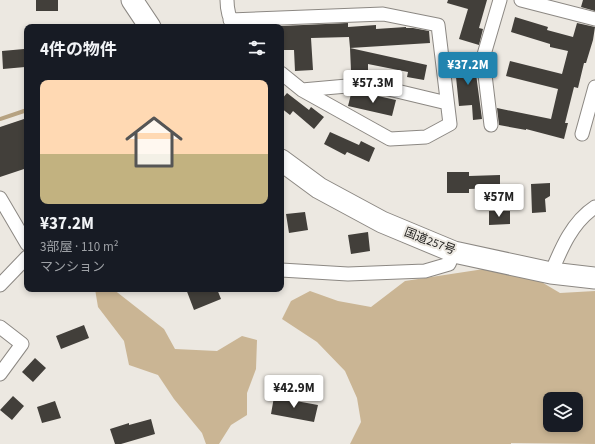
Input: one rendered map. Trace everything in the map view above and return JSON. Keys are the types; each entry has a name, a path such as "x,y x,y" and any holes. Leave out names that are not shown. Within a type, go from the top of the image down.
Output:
{"highway":[{"path":"132,0 148,24"},
{"name":"国道257号","path":"284,162 319,188 382,222 454,252 551,273 595,278"}],"street":[{"path":"227,0 227,9 232,24 384,14 438,25 450,124 426,137 390,139 302,90 284,75"},
{"path":"491,125 483,58 500,0"},
{"path":"521,0 595,19"},
{"path":"302,90 347,86 376,86 447,103"},
{"path":"582,134 595,87"},
{"path":"0,198 24,239"},
{"path":"551,273 559,253 574,226 595,207"},
{"path":"284,270 348,274 425,271 449,264 454,252"},
{"path":"0,285 24,260"},
{"path":"0,327 22,344 0,374"}],"shaded area":[{"path":"484,269 528,274 560,293 595,291 595,444 350,444 361,422 357,398 345,371 317,342 282,319 291,301 310,291 338,301 371,307 405,281"},
{"path":"96,292 117,292 164,329 175,349 217,351 242,336 257,340 256,369 247,393 247,415 231,425 219,444 206,444 202,433 174,399 158,375 129,365 124,341 98,307"}],"building":[{"path":"36,0 58,0 58,11 36,11"},
{"path":"448,0 487,0 479,28 483,29 479,45 459,39 468,9 447,3"},
{"path":"583,0 595,0 595,11 581,7"},
{"path":"515,17 548,27 547,30 573,37 577,23 595,27 593,40 586,63 584,63 578,88 574,87 565,123 568,123 564,139 526,129 499,125 497,108 551,119 558,89 506,76 510,61 562,74 568,51 550,47 550,44 511,32"},
{"path":"348,23 348,27 376,25 376,29 406,27 429,31 430,43 350,48 349,37 311,38 313,70 295,71 294,50 284,50 284,26"},
{"path":"350,48 427,65 424,80 407,77 408,72 368,64 368,70 351,71"},
{"path":"24,49 24,67 3,69 2,51"},
{"path":"474,59 482,119 473,120 472,105 459,106 453,61"},
{"path":"287,93 309,110 311,107 324,117 314,129 293,111 290,115 284,110 284,96"},
{"path":"351,94 369,94 396,100 392,116 348,106"},
{"path":"24,119 24,169 0,177 0,127"},
{"path":"330,132 359,145 361,141 375,148 369,162 347,152 345,155 324,144"},
{"path":"447,172 469,172 469,176 500,175 500,188 469,189 469,193 447,193"},
{"path":"550,183 550,196 545,199 546,212 532,213 531,184"},
{"path":"489,211 510,211 510,224 489,225"},
{"path":"305,212 308,230 289,233 286,214"},
{"path":"368,232 370,251 351,254 348,235"},
{"path":"187,292 218,292 221,299 194,310"},
{"path":"84,325 89,338 61,349 56,336"},
{"path":"35,358 46,368 33,382 22,372"},
{"path":"13,396 24,406 12,420 0,410"},
{"path":"274,397 318,405 314,422 271,414"},
{"path":"55,401 61,418 42,423 37,407"},
{"path":"151,419 155,434 121,444 115,444 110,429 129,423 129,425"}],"waterway":[{"path":"0,119 24,111"}]}
